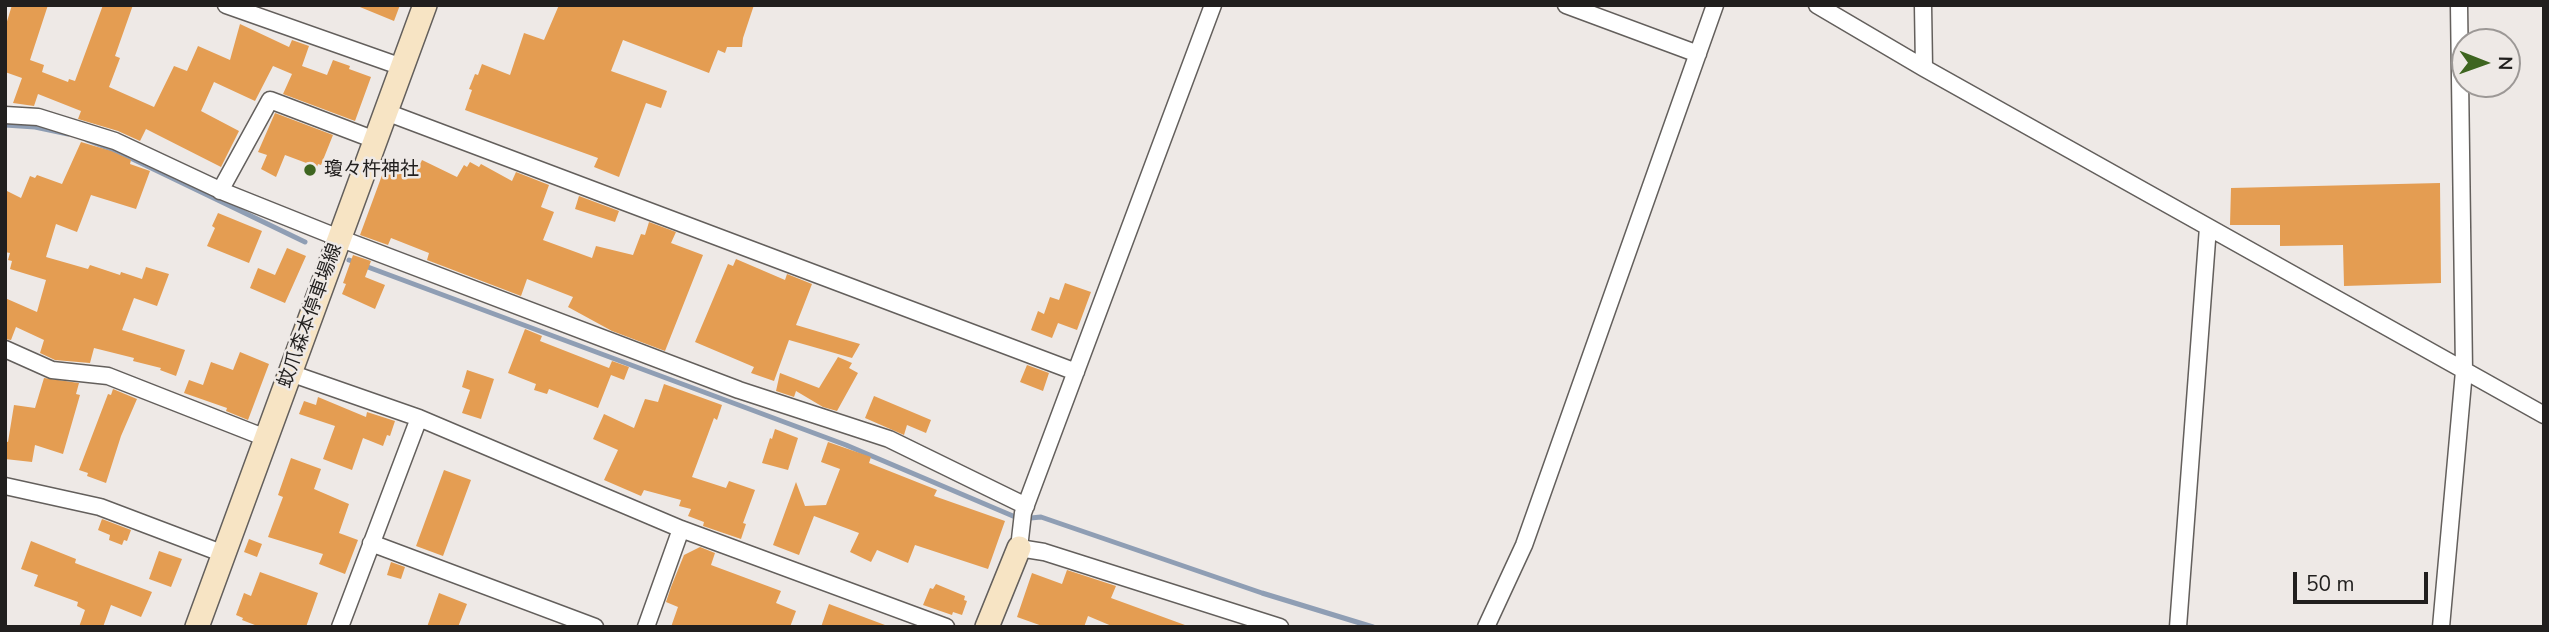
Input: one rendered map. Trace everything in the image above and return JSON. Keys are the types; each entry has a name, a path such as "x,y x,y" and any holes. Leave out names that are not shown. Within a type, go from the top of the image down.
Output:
{"main road":[{"name":"蚊爪森本停車場線","path":"197,627 425,5"},
{"path":"986,627 1020,542"}],"street":[{"path":"226,5 402,67"},
{"path":"1213,5 1025,509 1020,542 1280,627"},
{"path":"1566,5 1698,54"},
{"path":"1486,627 1524,545 1715,5"},
{"path":"1817,5 1924,68 2544,415"},
{"path":"1923,5 1924,68"},
{"path":"2441,627 2464,370 2459,5"},
{"path":"220,191 270,100 375,140"},
{"path":"386,112 1076,372"},
{"path":"5,115 38,117 115,141 220,191 339,239 739,390 890,439 1025,509"},
{"path":"2178,627 2208,226"},
{"path":"5,349 52,370 108,376 266,438"},
{"path":"290,373 419,418 681,529 946,627"},
{"path":"340,627 419,418"},
{"path":"5,486 100,507 224,554"},
{"path":"646,627 681,529"},
{"path":"371,543 595,627"}],"building":[{"path":"12,5 48,5 30,60 44,65 42,72 68,82 69,79 75,81 103,5 133,5 115,56 120,58 109,87 154,107 174,66 187,71 198,46 230,60 240,24 289,47 292,40 309,46 302,66 327,75 333,60 371,77 355,121 283,94 292,74 273,66 255,101 214,82 201,111 239,131 221,167 146,129 140,141 78,119 81,111 38,94 34,106 13,103 22,78 5,72 5,28"},
{"path":"355,5 400,5 394,21"},
{"path":"559,5 754,5 742,47 727,47 725,53 718,50 709,73 623,40 611,71 667,91 661,108 646,103 619,177 594,167 598,158 465,110 472,90 469,89 482,64 510,75 524,33 544,40"},
{"path":"275,113 333,135 321,165 318,164 317,167 285,155 276,177 261,169 267,155 258,152"},
{"path":"81,142 111,151 131,160 130,164 150,171 136,209 91,195 77,232 56,224 46,257 88,269 90,265 142,279 146,267 169,274 157,306 134,298 122,330 185,350 176,376 160,370 161,368 133,361 134,358 94,348 90,363 55,360 40,353 44,340 16,327 11,340 5,339 5,298 37,312 46,280 10,269 10,253 5,252 5,190 21,198 30,176 35,178 37,175 62,184"},
{"path":"388,159 416,173 422,160 457,177 464,165 467,167 470,162 479,167 481,164 512,181 516,172 549,185 541,207 554,212 543,240 592,258 596,246 633,255 649,222 676,232 671,243 703,255 665,351 612,331 568,307 573,297 527,279 521,296 427,260 429,253 391,238 388,245 360,235"},
{"path":"2440,183 2441,283 2344,286 2343,245 2280,246 2280,225 2230,225 2231,188"},
{"path":"579,196 619,211 615,222 575,209"},
{"path":"218,213 262,231 249,263 207,246"},
{"path":"287,248 306,256 285,303 250,288 258,268 275,275"},
{"path":"353,255 371,261 365,277 385,285 375,309 342,294"},
{"path":"736,259 785,280 787,274 812,284 796,325 860,344 852,358 789,340 774,381 751,373 754,367 695,342 728,264 733,266"},
{"path":"1065,283 1091,292 1077,330 1058,323 1052,338 1031,330 1038,311 1044,314 1050,297 1059,300"},
{"path":"525,329 542,336 540,341 609,368 612,361 629,367 624,380 611,375 598,408 549,389 547,394 534,390 536,384 508,373"},
{"path":"240,352 269,364 248,420 226,411 227,408 184,393 189,380 203,385 211,362 233,370"},
{"path":"838,357 852,363 849,368 858,373 837,411 823,407 796,391 794,397 776,391 780,373 819,388"},
{"path":"1027,365 1049,373 1043,391 1020,382"},
{"path":"467,370 494,379 481,419 462,413 470,390 462,387"},
{"path":"44,378 79,383 76,394 80,395 63,454 35,445 32,462 5,459 5,441 8,442 14,405 35,408"},
{"path":"664,384 722,405 717,420 714,418 692,477 726,488 729,481 755,490 743,523 746,524 741,539 703,526 704,522 688,516 691,509 679,506 681,500 644,490 641,496 604,480 618,450 593,439 604,414 634,428 645,399 658,402"},
{"path":"113,389 137,399 121,436 106,483 79,470 108,394 111,395"},
{"path":"874,396 931,420 926,433 907,425 904,435 865,418"},
{"path":"318,397 366,417 367,412 395,421 390,436 387,435 383,446 363,438 352,470 323,459 335,426 299,414 304,401 316,405"},
{"path":"775,429 798,438 788,470 762,463"},
{"path":"828,442 871,457 869,463 937,490 934,496 1005,521 988,569 915,545 908,563 877,550 871,562 850,552 859,533 814,516 799,555 773,545 796,482 805,506 826,505 840,469 821,462"},
{"path":"291,458 321,469 314,489 349,504 339,533 358,540 345,574 319,564 323,554 268,537 283,497 278,495"},
{"path":"444,470 471,480 443,556 416,546"},
{"path":"102,519 131,530 127,541 124,540 122,545 109,540 110,535 98,530"},
{"path":"249,539 262,544 257,557 244,552"},
{"path":"31,541 76,559 75,563 152,592 141,617 111,605 103,627 79,627 85,610 77,606 78,602 34,586 38,575 21,569"},
{"path":"700,547 715,553 711,565 781,591 776,603 796,611 790,627 671,627 678,607 666,602 671,587 684,555"},
{"path":"159,551 182,559 171,587 149,579"},
{"path":"391,562 405,567 401,579 387,575"},
{"path":"1067,570 1116,586 1111,598 1185,627 1114,627 1088,616 1084,627 1045,627 1017,617 1032,573 1062,584"},
{"path":"260,572 318,593 306,627 260,627 236,615 244,593 251,596"},
{"path":"936,584 965,596 964,600 967,601 962,615 953,612 952,615 923,605 930,588 933,589"},
{"path":"439,593 467,604 458,627 427,627"},
{"path":"829,604 885,625 885,627 821,627"}],"waterway":[{"path":"5,125 35,127 68,134"},
{"path":"87,140 118,152 305,242"},
{"path":"349,260 846,445 1020,519 1041,517 1262,593 1373,627"}],"place":[{"name":"瓊々杵神社","path":"310,170"}]}
